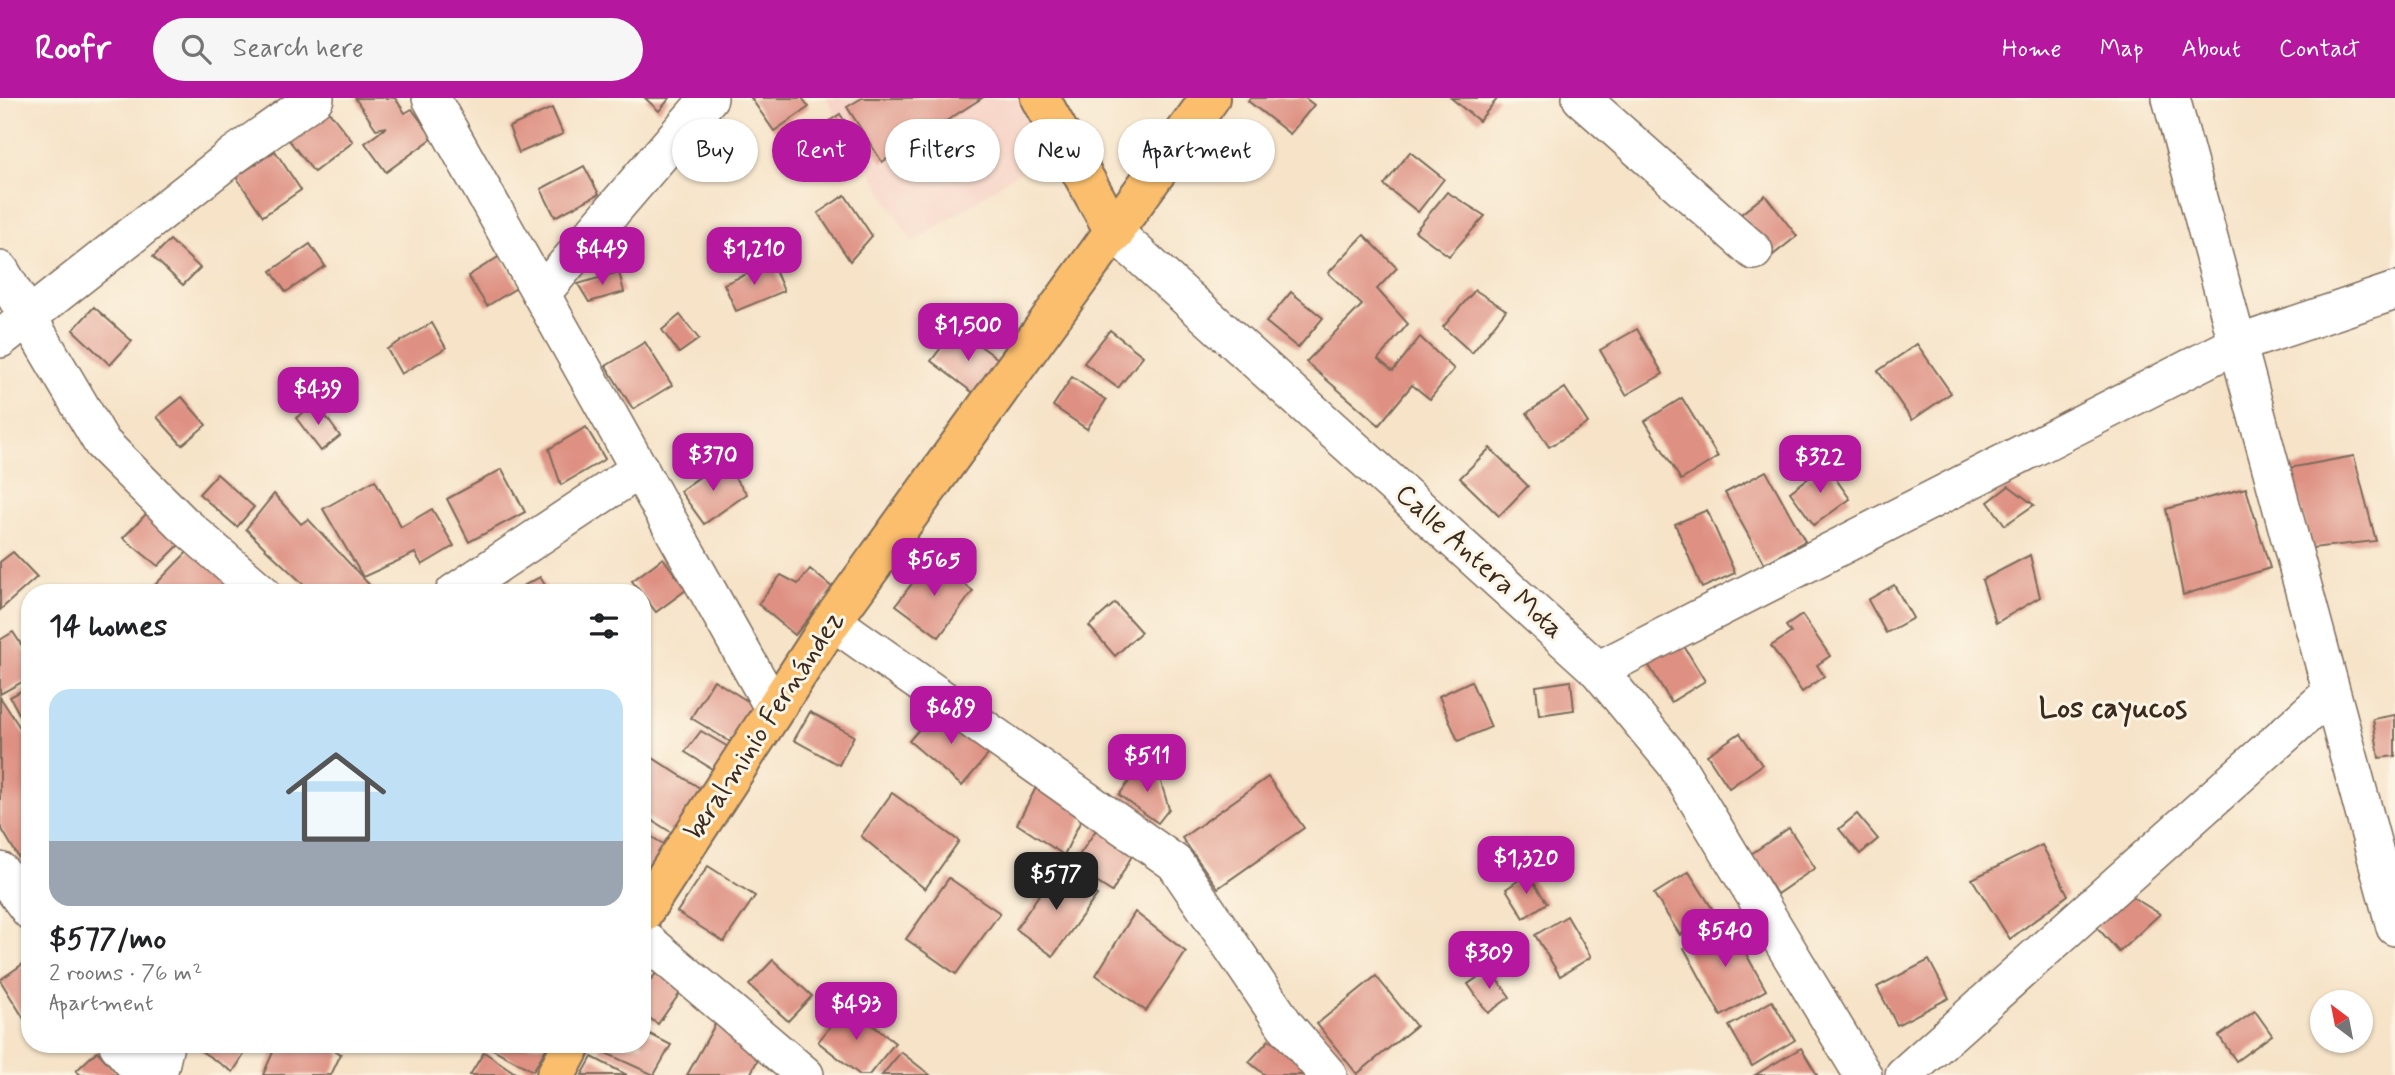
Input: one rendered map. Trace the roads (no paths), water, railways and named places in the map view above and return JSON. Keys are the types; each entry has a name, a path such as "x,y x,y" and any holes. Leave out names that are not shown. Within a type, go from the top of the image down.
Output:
{"main road":[{"name":"Calle Antera Mota","path":"1040,98 1115,233"},
{"name":"beralminio Fernández","path":"651,900 832,621 1210,98"},
{"path":"556,1075 568,1053"}],"street":[{"path":"13,328 234,155 315,98"},
{"path":"431,98 774,709"},
{"path":"541,294 709,98"},
{"path":"1580,98 1754,251"},
{"path":"2171,98 2235,345 2395,927"},
{"name":"Calle Antera Mota","path":"1115,233 1598,670 1675,763 1863,1075"},
{"path":"0,270 13,328 102,443 182,523 252,584"},
{"path":"1598,670 2235,345 2395,291"},
{"path":"467,584 640,468"},
{"path":"832,621 1175,863 1285,1025 1328,1075"},
{"path":"1904,1075 2331,692"},
{"path":"0,871 21,900"},
{"path":"0,920 21,914"},
{"path":"651,945 805,1075"},
{"path":"125,1053 144,1075"},
{"path":"158,1075 162,1053"}],"district":[{"name":"Los cayucos","path":"2113,708"}]}
